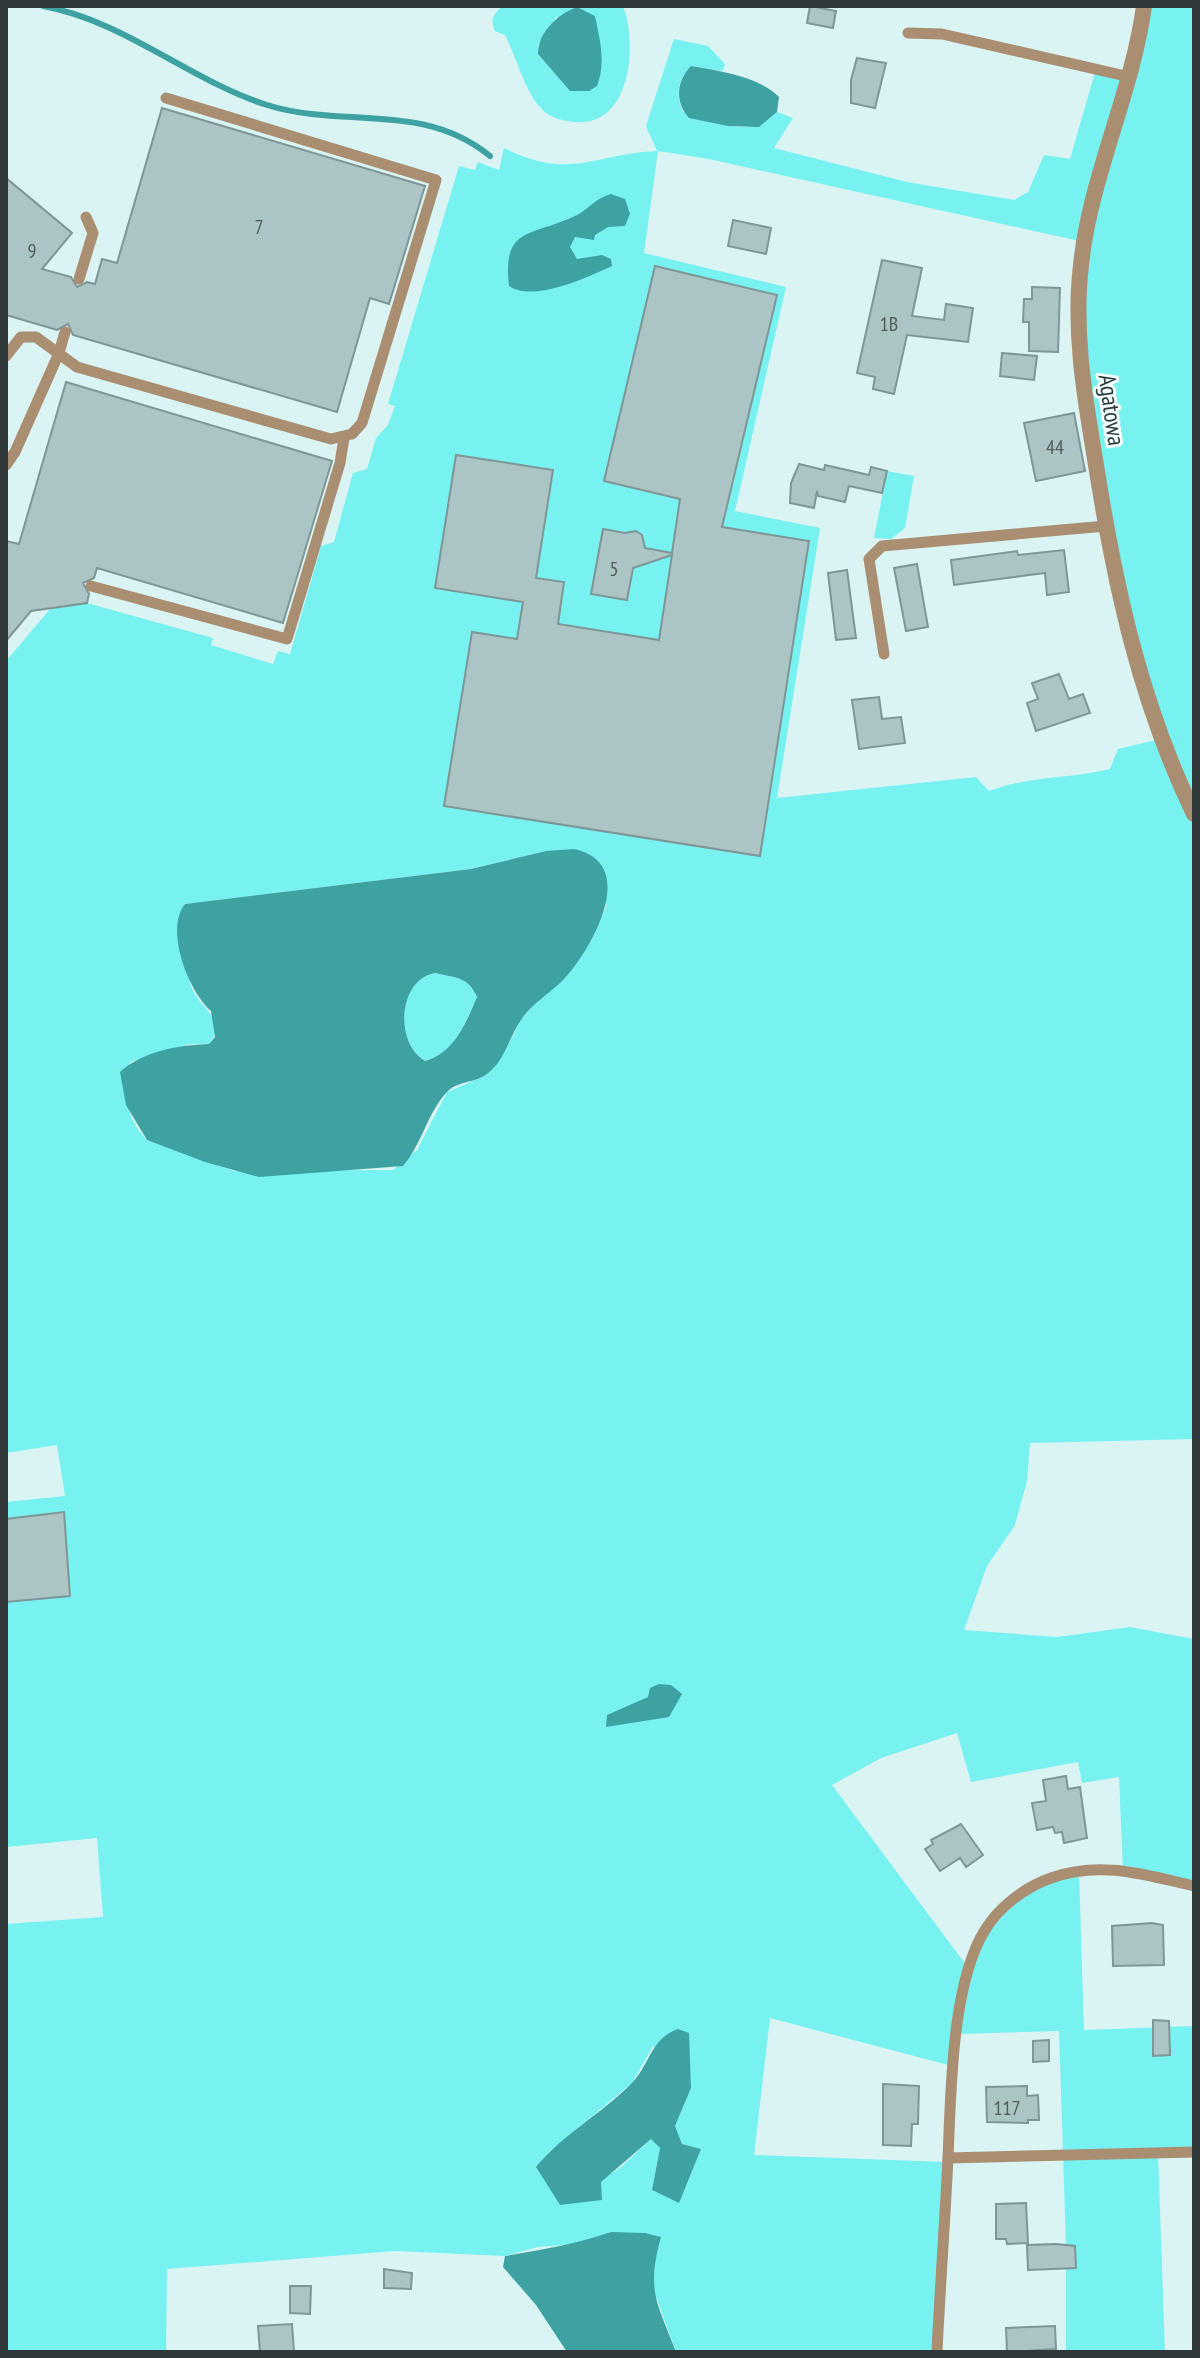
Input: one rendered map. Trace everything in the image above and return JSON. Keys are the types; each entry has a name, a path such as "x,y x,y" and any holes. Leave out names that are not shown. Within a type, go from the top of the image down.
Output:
{"street":[{"name":"Agatowa","path":"1144,6 1130,77 1084,242 1079,290 1081,368 1106,526 1140,681 1165,750 1194,814"}],"lane":[{"path":"908,33 942,34 1130,77"},
{"path":"6,356 21,337 36,337 77,367 149,389 331,439 344,438 357,430 366,414 436,180 166,98"},
{"path":"79,279 93,233 86,217"},
{"path":"6,465 59,353 65,332"},
{"path":"91,586 287,639 340,463 344,438"},
{"path":"884,654 869,559 882,546 1106,526"},
{"path":"937,2352 952,2066 962,2004 976,1948 996,1916 1033,1887 1084,1870 1123,1870 1194,1886"},
{"path":"948,2158 1194,2152"}],"shaded area":[{"path":"503,6 623,6 628,22 629,61 619,98 608,111 594,120 575,122 556,118 544,111 530,92 505,35 495,31 493,20","holes":["557,16 570,91 538,54 538,45"]},
{"path":"1144,6 1194,6 1194,1439 1030,1443 1027,1481 1015,1525 987,1566 964,1630 1057,1637 1130,1627 1194,1639 1194,1886 1123,1870 1119,1777 1082,1783 1078,1762 971,1782 957,1733 881,1758 832,1785 969,1969 976,1948 1020,1895 1079,1871 1084,2030 1194,2026 1194,2152 1158,2153 1165,2352 1066,2352 1066,2269 1076,2268 1075,2247 1066,2246 1059,2031 957,2034 952,2066 770,2018 754,2155 947,2162 937,2352 676,2352 652,2285 652,2268 611,2232 577,2244 538,2247 505,2256 395,2251 167,2269 166,2352 6,2352 6,1924 103,1917 97,1838 6,1847 6,1502 65,1496 57,1445 6,1453 6,661 51,608 87,603 213,638 211,645 273,664 278,651 290,654 321,546 334,542 353,473 367,469 376,438 388,425 395,406 388,404 459,166 475,170 478,162 499,170 504,148 527,158 565,164 657,151 646,126 674,39 708,46 725,64 723,71 692,66 687,71 679,87 683,112 720,124 744,127 767,120 777,112 793,118 774,148 907,182 1014,200 1028,192 1044,155 1070,159 1096,69 1129,76","holes":["658,151 709,159 1084,242 1084,394 1140,681 1160,739 1118,749 1110,769 1019,783 989,791 976,777 777,798 820,528 735,511 786,287 644,253","546,851 607,905 592,939 564,979 541,996 520,1021 511,1040 485,1076 447,1092 417,1150 393,1170 234,1171 147,1140 133,1121 128,1104 130,1062 189,1044 209,1044 216,1027 191,986 185,904 471,869","653,2046 691,2088 675,2126 682,2144 701,2149 679,2202 652,2190 660,2148 651,2139 620,2168 560,2205 537,2167 549,2152 632,2083"]},
{"path":"577,7 595,16 600,43 600,77 597,86 589,91 570,91 538,54 545,31 563,14"},
{"path":"691,66 760,84 779,97 777,112 759,127 728,126 689,118 681,105 679,91"},
{"path":"611,194 625,199 630,214 625,226 608,227 595,235 594,240 575,237 570,247 577,259 602,255 611,259 612,266 546,290 532,292 509,286 508,267 515,243 523,236 578,214"},
{"path":"887,471 914,476 905,528 891,539 874,538"},
{"path":"574,849 594,857 604,871 608,888 598,927 588,947 565,978 521,1020 497,1065 484,1076 455,1086 446,1093 403,1166 259,1177 205,1162 147,1140 126,1105 120,1072 150,1054 209,1044 215,1037 211,1011 188,976 178,944 179,915 185,904 471,869 546,851","holes":["435,973 465,981 477,997 451,1044 425,1061 415,1053 409,1041 404,1013 413,987 422,978"]},
{"path":"435,973 465,981 477,997 451,1044 425,1061 409,1041 404,1013 413,987 422,978"},
{"path":"659,1684 671,1685 682,1694 669,1717 606,1727 607,1715 648,1697 650,1688"},
{"path":"678,2029 689,2033 691,2088 675,2126 682,2144 701,2149 679,2203 652,2190 660,2148 651,2139 601,2182 602,2200 560,2205 536,2167 558,2144 631,2084 656,2046"},
{"path":"611,2232 661,2237 654,2284 659,2308 676,2352 567,2352 536,2305 503,2267 505,2256"}],"building":[{"path":"810,6 836,11 833,28 807,23"},
{"path":"857,58 886,63 875,108 851,103 851,80"},
{"path":"162,108 425,186 389,304 370,298 337,412 73,335 68,324 57,330 6,315 6,178 72,233 42,269 71,277 77,287 87,282 95,284 102,259 117,263"},
{"path":"733,220 771,228 766,254 728,246"},
{"path":"882,260 922,268 912,316 944,320 946,304 973,308 968,342 907,335 894,394 873,389 875,377 857,373"},
{"path":"655,266 777,295 722,527 809,541 760,856 444,806 472,632 517,639 523,602 435,588 456,455 553,470 536,578 564,582 558,624 659,640 672,555 633,568 627,600 591,594 603,529 625,533 636,531 642,535 645,548 672,553 680,499 604,481"},
{"path":"1032,287 1060,288 1058,352 1029,351 1029,322 1023,322 1024,299 1032,299"},
{"path":"1002,353 1037,356 1034,380 1000,376"},
{"path":"66,382 332,461 283,623 97,568 94,578 83,583 89,594 87,603 31,611 6,641 6,541 19,544"},
{"path":"1074,413 1085,471 1036,481 1024,423"},
{"path":"799,464 824,470 825,465 869,475 871,467 887,471 882,493 849,486 845,502 818,496 817,491 814,508 790,503 791,483"},
{"path":"1064,550 1069,592 1047,595 1045,573 954,585 951,560 1017,551 1018,555"},
{"path":"917,564 928,627 906,631 894,568"},
{"path":"847,570 856,638 836,640 828,573"},
{"path":"1059,674 1069,699 1083,694 1090,713 1036,731 1027,703 1038,699 1032,683"},
{"path":"879,697 882,719 901,717 905,743 859,749 852,700"},
{"path":"64,1512 70,1596 6,1602 6,1519"},
{"path":"1066,1776 1068,1789 1080,1787 1087,1838 1064,1843 1062,1832 1055,1833 1053,1827 1037,1830 1032,1803 1046,1801 1043,1780"},
{"path":"961,1824 983,1855 966,1867 960,1858 940,1871 925,1849 933,1844 931,1840"},
{"path":"1163,1925 1164,1965 1113,1966 1112,1926"},
{"path":"1153,2020 1169,2021 1170,2055 1153,2056"},
{"path":"1049,2040 1049,2061 1033,2062 1033,2041"},
{"path":"883,2084 919,2086 918,2124 912,2124 911,2146 883,2145"},
{"path":"1027,2086 1027,2096 1038,2095 1039,2120 1028,2120 1028,2123 987,2122 986,2087"},
{"path":"1026,2203 1028,2243 1007,2244 1006,2239 996,2239 996,2204"},
{"path":"1027,2245 1075,2246 1076,2268 1028,2270"},
{"path":"384,2269 412,2273 411,2289 384,2288"},
{"path":"290,2286 311,2286 310,2314 290,2313"},
{"path":"292,2324 294,2352 260,2352 258,2326"},
{"path":"1055,2326 1056,2349 1007,2352 1006,2328"}],"waterway":[{"path":"43,6 102,24 211,81 267,105 296,112 410,122 438,128 464,139 490,156"}]}
